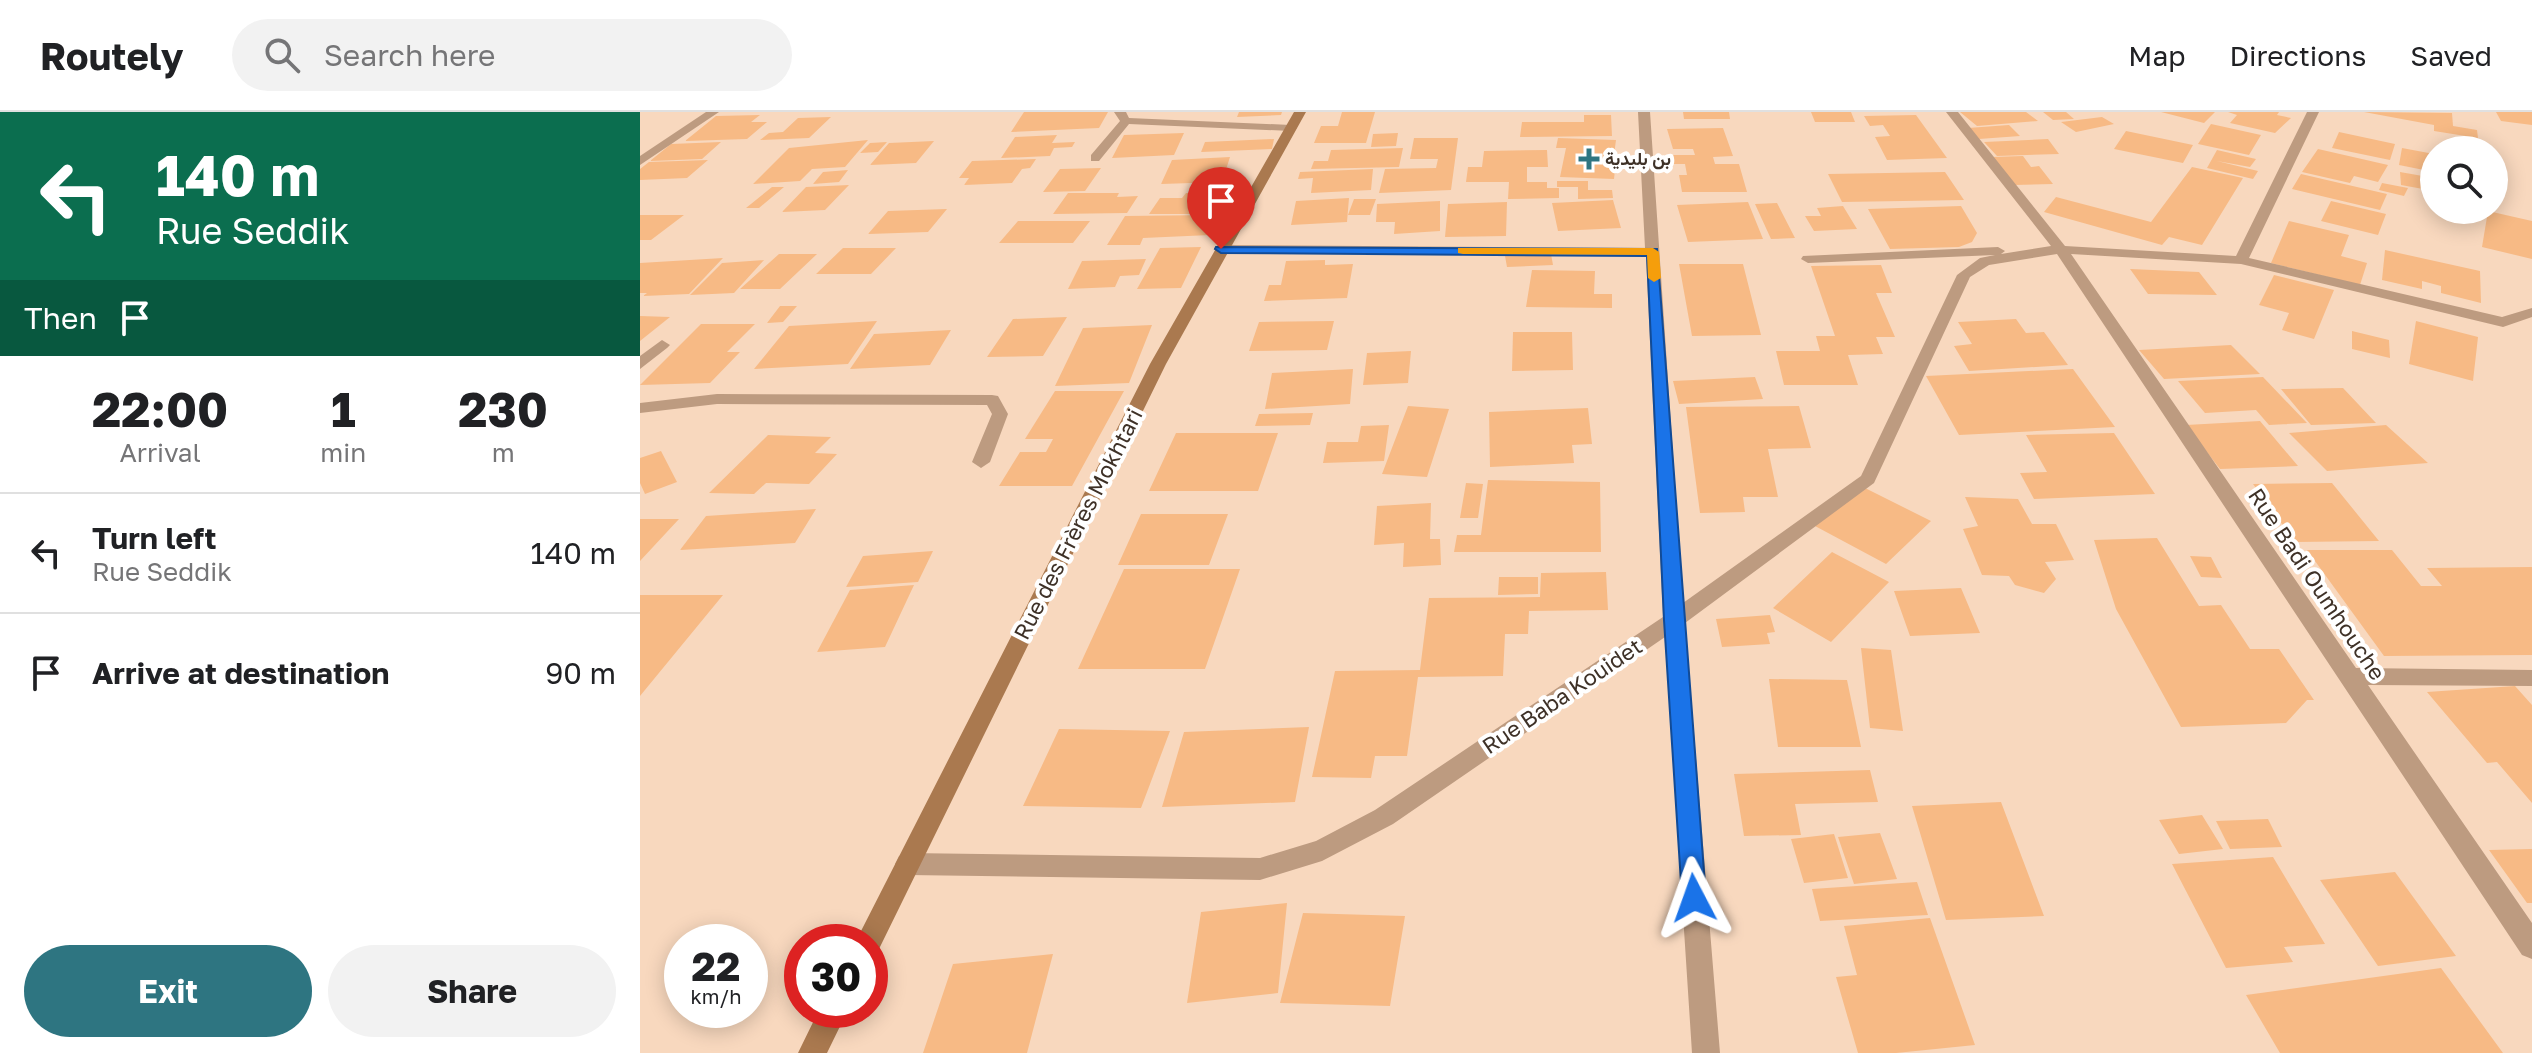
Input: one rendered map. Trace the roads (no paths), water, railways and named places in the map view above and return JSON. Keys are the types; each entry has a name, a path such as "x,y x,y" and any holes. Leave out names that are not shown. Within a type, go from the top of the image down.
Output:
{"street":[{"path":"640,161 713,112"},
{"path":"1644,112 1674,620 1706,1053"},
{"name":"Rue Badi Oumhouche","path":"1952,112 2061,249 2532,946"},
{"path":"2241,260 2313,112"},
{"path":"1095,158 1123,116 1295,120"},
{"name":"Rue des Frères Mokhtari","path":"878,924 1158,364 1295,120"},
{"path":"1221,249 1653,252"},
{"path":"1808,259 2061,249 2241,260 2503,322 2532,312"},
{"name":"Rue Baba Kouidet","path":"908,864 1260,869 1322,850 1384,817 1674,620 1868,479 1964,275 1985,261 2061,249"},
{"path":"640,364 662,345"},
{"path":"640,408 717,399 992,400 1000,414 981,462"},
{"path":"2351,676 2532,678"},
{"path":"812,1053 825,1028"}],"place":[{"name":"بن بليدية","path":"1589,159"}]}
